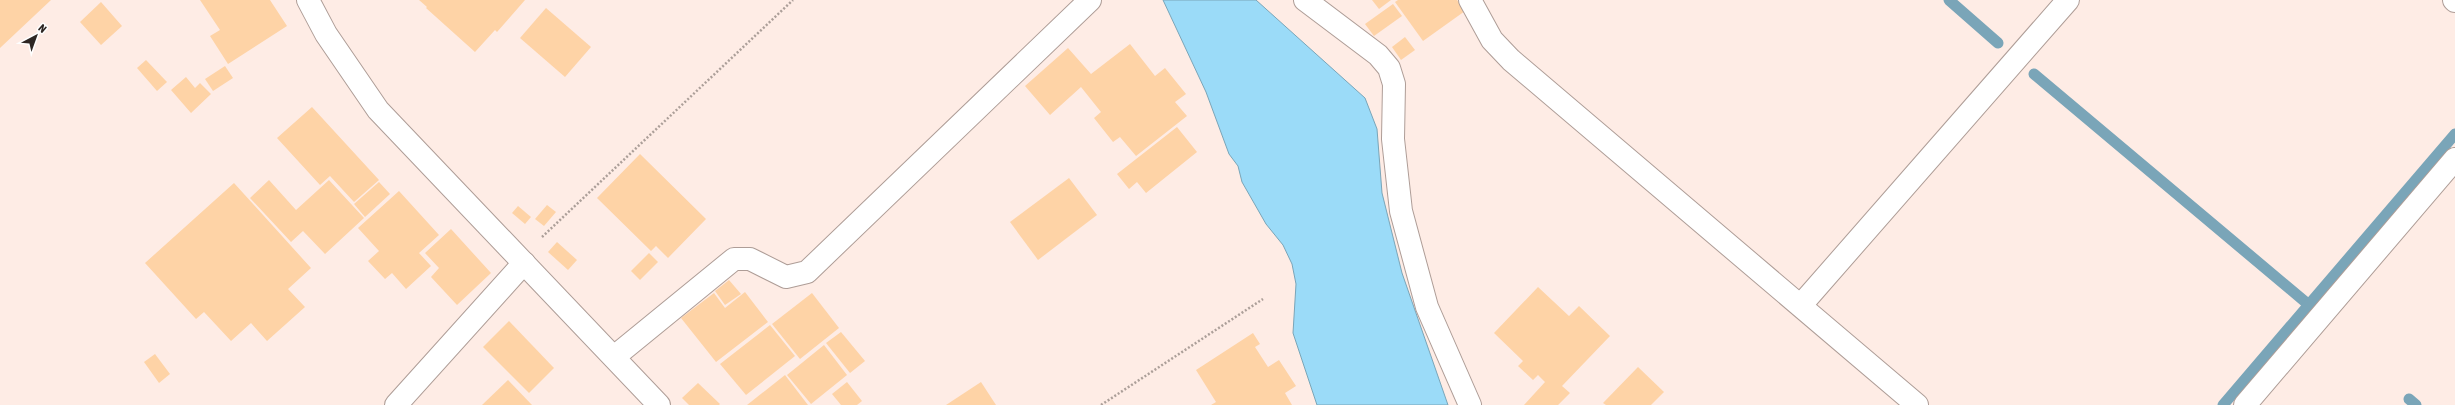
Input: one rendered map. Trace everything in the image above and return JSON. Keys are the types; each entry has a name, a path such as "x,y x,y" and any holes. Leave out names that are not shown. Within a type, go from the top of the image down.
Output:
{"street":[{"path":"308,0 326,34 378,110 658,405"},
{"path":"614,357 734,259 750,259 786,277 807,272 1090,0"},
{"path":"1305,0 1378,55 1389,68 1394,84 1393,139 1401,211 1427,307 1470,405"},
{"path":"1470,0 1492,40 1512,60 1918,405"},
{"path":"1801,305 2068,0"},
{"path":"2245,405 2455,159"},
{"path":"396,405 521,260"}],"path":[{"path":"521,260 793,0"},
{"path":"1101,405 1262,299"}],"water":[{"path":"1163,0 1256,0 1365,98 1377,129 1382,193 1402,273 1448,405 1317,405 1293,333 1296,284 1292,264 1283,245 1266,224 1242,182 1238,166 1229,154 1206,92"}],"building":[{"path":"0,0 51,0 0,48"},
{"path":"200,0 270,0 287,26 228,64 210,36 220,30"},
{"path":"419,0 525,0 497,32 495,30 475,52"},
{"path":"1372,0 1391,0 1379,9"},
{"path":"1398,0 1457,0 1465,11 1423,41 1395,2"},
{"path":"101,2 122,26 101,45 80,22"},
{"path":"1393,4 1402,16 1374,36 1365,24"},
{"path":"546,8 591,47 565,77 520,38"},
{"path":"1405,37 1415,50 1401,60 1392,47"},
{"path":"1130,44 1155,76 1165,68 1186,94 1175,102 1187,116 1136,156 1120,137 1113,142 1094,118 1101,112 1081,87 1050,115 1025,86 1068,48 1091,74"},
{"path":"146,60 167,82 157,91 137,68"},
{"path":"225,66 233,78 213,91 205,79"},
{"path":"186,77 195,88 200,83 211,94 191,113 171,90"},
{"path":"312,107 379,180 354,202 330,176 320,185 277,138"},
{"path":"1177,127 1197,152 1146,193 1137,182 1129,189 1117,174"},
{"path":"640,154 706,219 668,258 656,246 651,251 597,198"},
{"path":"1069,178 1097,215 1038,260 1010,222"},
{"path":"269,180 296,210 329,180 364,218 325,254 303,231 291,242 250,198"},
{"path":"379,182 390,194 365,217 354,204"},
{"path":"234,183 311,268 288,289 305,307 267,341 251,323 231,341 204,312 196,319 145,263"},
{"path":"399,191 439,235 419,253 431,266 406,289 392,273 385,279 368,261 379,251 358,228"},
{"path":"547,205 556,212 544,226 535,219"},
{"path":"518,206 531,217 525,224 512,213"},
{"path":"451,229 491,273 457,305 431,277 439,268 425,253"},
{"path":"557,242 577,260 568,270 548,252"},
{"path":"649,253 658,262 640,280 631,271"},
{"path":"729,280 741,294 725,305 715,291"},
{"path":"1538,287 1569,316 1579,306 1610,336 1562,386 1570,393 1558,405 1524,405 1545,382 1538,375 1533,380 1518,366 1523,361 1494,333"},
{"path":"745,292 768,322 716,362 681,318 714,293 725,308"},
{"path":"812,293 839,328 800,359 772,324"},
{"path":"509,321 554,368 529,393 483,347"},
{"path":"770,325 795,356 746,395 720,364"},
{"path":"841,332 865,361 850,373 826,343"},
{"path":"1253,333 1260,344 1255,347 1268,367 1279,360 1296,386 1285,393 1292,405 1211,405 1216,402 1196,370"},
{"path":"824,345 847,375 811,404 787,375"},
{"path":"155,354 170,374 159,383 144,362"},
{"path":"1638,367 1664,392 1651,405 1606,405 1603,403"},
{"path":"785,375 808,405 747,405"},
{"path":"508,380 532,405 482,405"},
{"path":"847,382 862,401 857,405 841,405 832,394"},
{"path":"981,382 996,405 946,405"},
{"path":"698,383 720,404 719,405 689,405 682,398"}],"waterway":[{"path":"1949,0 1998,43"},
{"path":"2034,74 2309,305"},
{"path":"2223,405 2455,134"},
{"path":"2409,399 2416,405"}]}
